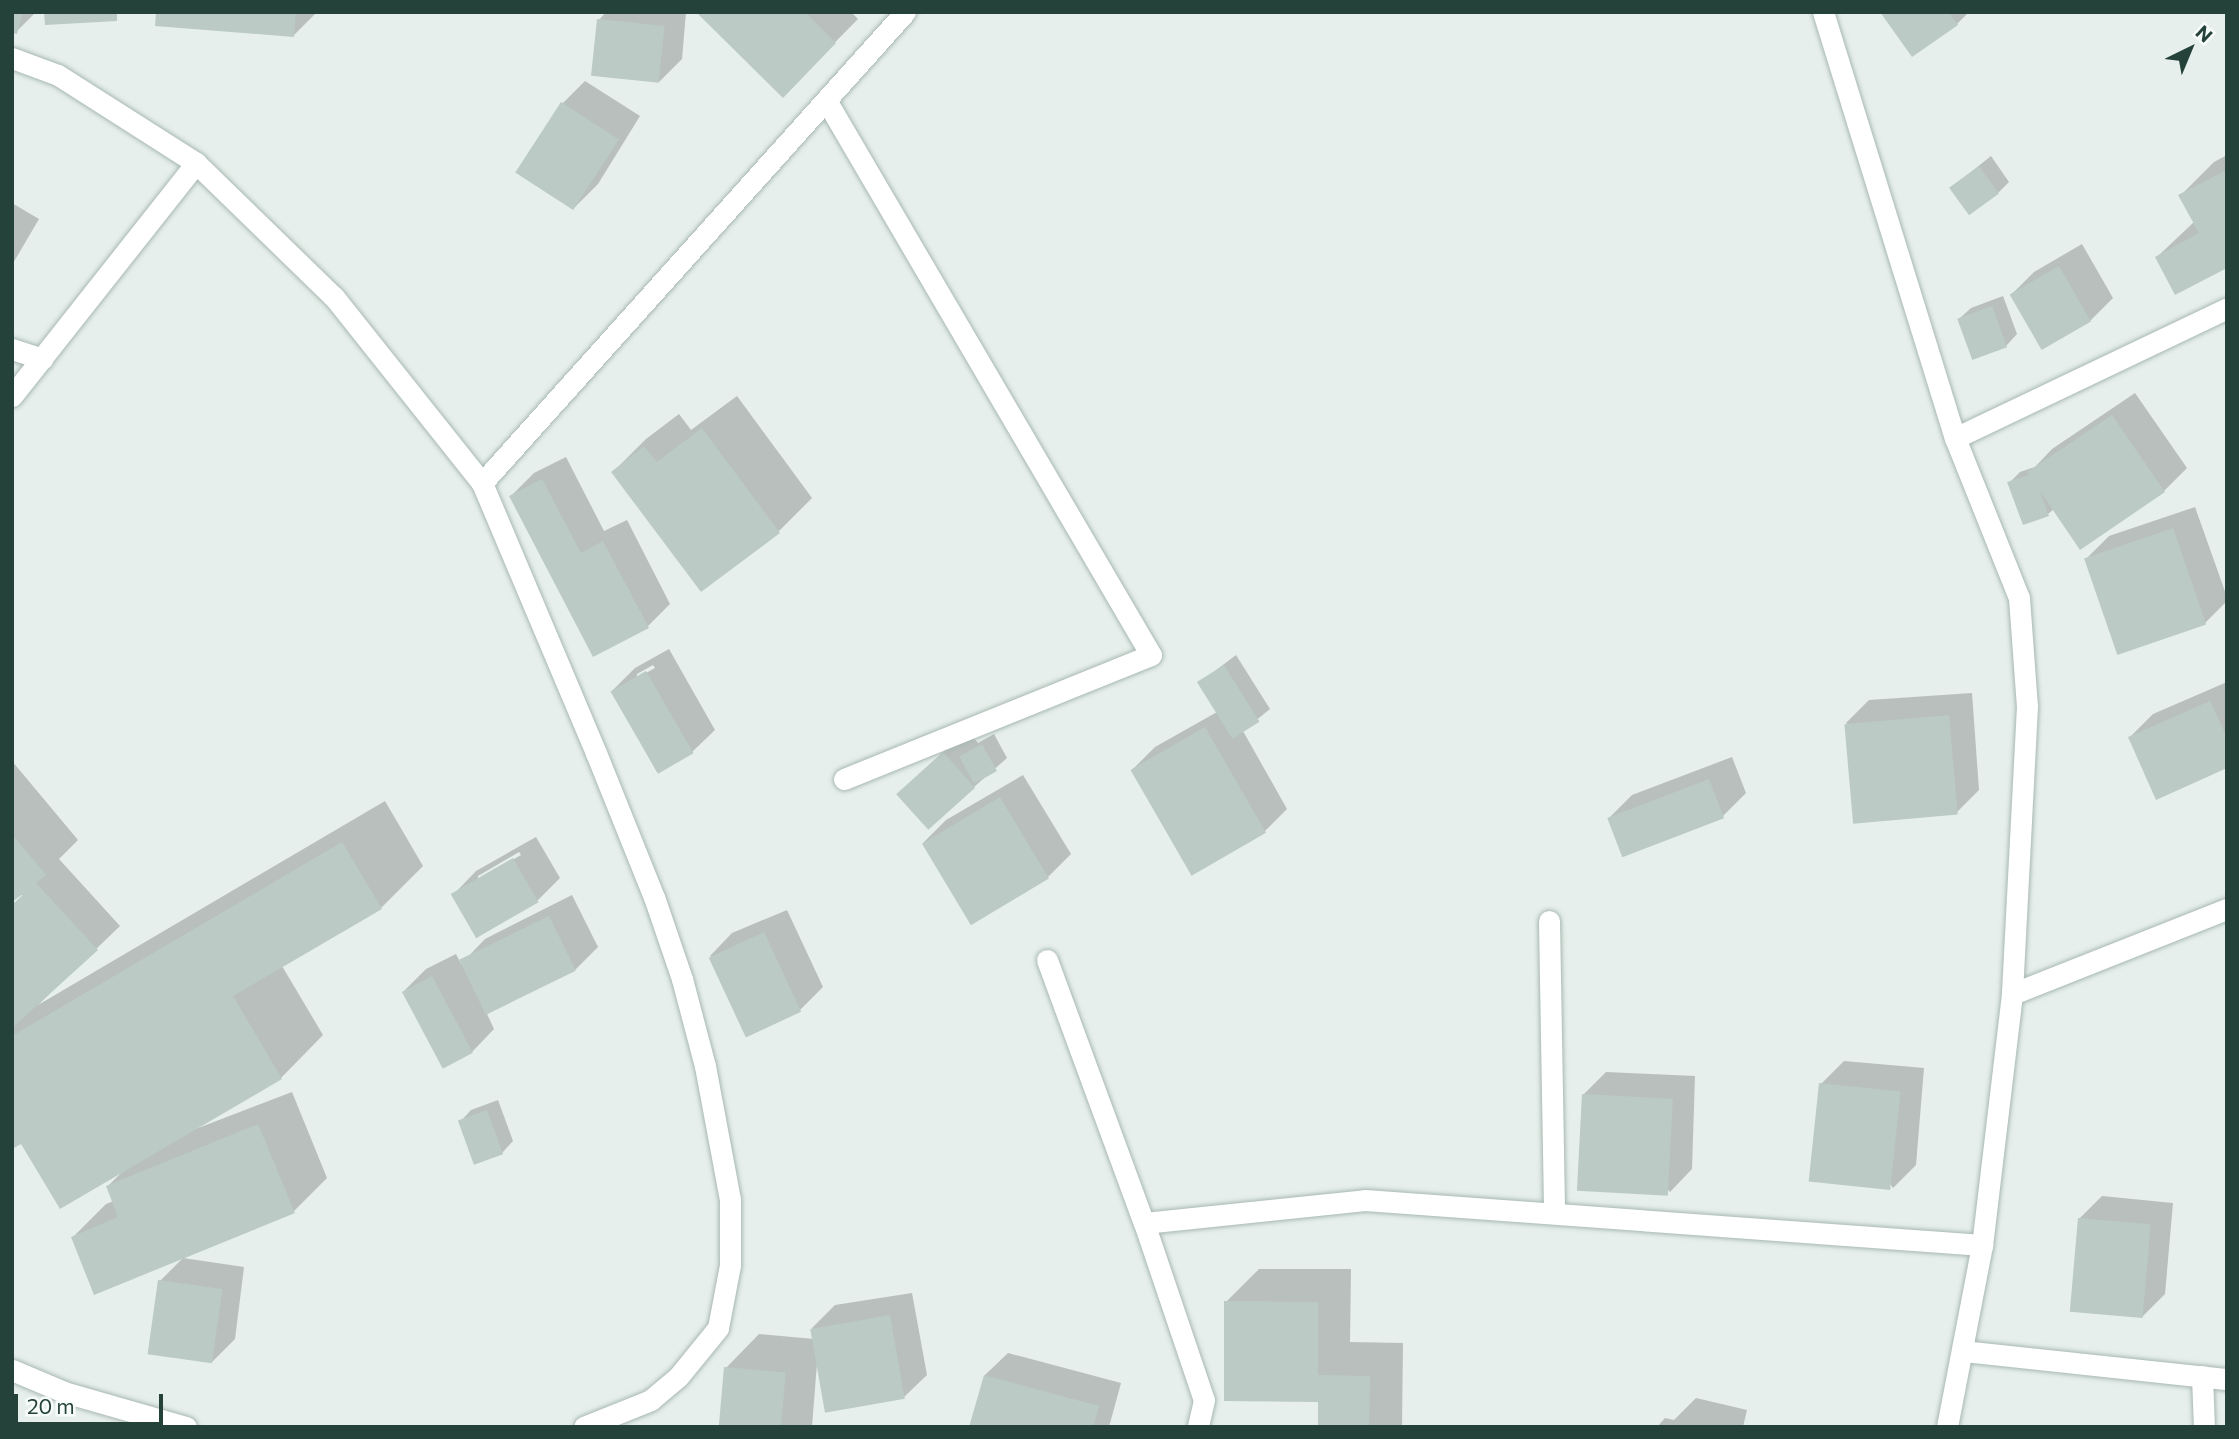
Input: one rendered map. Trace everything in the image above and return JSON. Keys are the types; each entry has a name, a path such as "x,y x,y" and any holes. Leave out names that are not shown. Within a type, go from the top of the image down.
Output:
{"street":[{"path":"482,483 905,12"},
{"path":"1824,12 1955,438 2019,598 2027,706 2012,994 1982,1245 1947,1427"},
{"path":"12,58 58,75 196,163 334,297 482,483 654,897 682,979 705,1066 730,1199 730,1265 718,1328 678,1377 651,1400 584,1427"},
{"path":"826,100 1151,654 844,779"},
{"path":"12,396 196,163"},
{"path":"1955,438 2227,308"},
{"path":"12,349 42,359"},
{"path":"2012,994 2227,909"},
{"path":"1549,921 1554,1213"},
{"path":"1047,960 1144,1223 1204,1400 1198,1427"},
{"path":"1144,1223 1365,1200 1982,1245"},
{"path":"1962,1351 2227,1379"},
{"path":"12,1370 65,1392 186,1427"},
{"path":"2202,1376 2204,1427"}],"building":[{"path":"12,12 23,12 17,34 12,33"},
{"path":"44,12 117,12 117,21 45,25"},
{"path":"156,12 296,12 294,37 155,26"},
{"path":"696,12 805,12 836,43 783,98"},
{"path":"1880,12 1949,12 1958,25 1912,57"},
{"path":"597,19 665,26 659,83 591,76"},
{"path":"561,102 619,140 573,210 515,172"},
{"path":"1979,166 1999,194 1969,215 1949,188"},
{"path":"2227,170 2227,268 2175,295 2155,257 2199,233 2178,195"},
{"path":"2059,266 2091,321 2042,350 2010,294"},
{"path":"1992,306 2007,347 1972,360 1957,319"},
{"path":"2112,415 2165,492 2080,550 2040,491 2049,516 2023,525 2007,482 2029,475 2027,472"},
{"path":"702,428 780,533 701,592 611,472 644,446 657,462"},
{"path":"542,479 581,553 603,541 649,628 593,657 509,496"},
{"path":"2173,528 2206,624 2117,655 2084,559"},
{"path":"1224,665 1260,722 1232,739 1197,682"},
{"path":"646,671 694,753 658,774 610,692"},
{"path":"2210,701 2227,737 2227,768 2156,800 2128,737"},
{"path":"1949,715 1958,815 1853,824 1844,724"},
{"path":"1205,727 1266,833 1192,876 1131,770"},
{"path":"982,744 997,771 974,784 959,757"},
{"path":"943,752 975,788 928,830 896,794"},
{"path":"1709,779 1724,818 1622,857 1607,818"},
{"path":"1000,797 1049,878 971,925 922,844"},
{"path":"12,834 46,875 36,883 98,950 12,1028 12,905 27,891 12,902"},
{"path":"342,842 382,909 233,996 282,1079 60,1209 21,1144 12,1149 12,1036"},
{"path":"513,858 538,902 476,938 451,894"},
{"path":"549,916 576,971 486,1015 459,960"},
{"path":"764,932 801,1012 746,1038 709,958"},
{"path":"432,976 473,1053 443,1069 402,992"},
{"path":"1819,1083 1901,1092 1890,1190 1809,1181"},
{"path":"1582,1094 1673,1099 1668,1196 1577,1191"},
{"path":"487,1110 503,1154 474,1165 458,1121"},
{"path":"258,1124 295,1213 94,1295 71,1237 118,1217 106,1186"},
{"path":"2078,1218 2151,1224 2143,1318 2070,1312"},
{"path":"158,1280 222,1289 212,1363 148,1354"},
{"path":"1224,1301 1318,1302 1318,1375 1370,1376 1369,1427 1318,1427 1318,1402 1224,1401"},
{"path":"890,1315 905,1399 825,1413 810,1329"},
{"path":"724,1367 786,1372 781,1427 719,1427"},
{"path":"984,1375 1099,1406 1093,1427 969,1427"}]}
